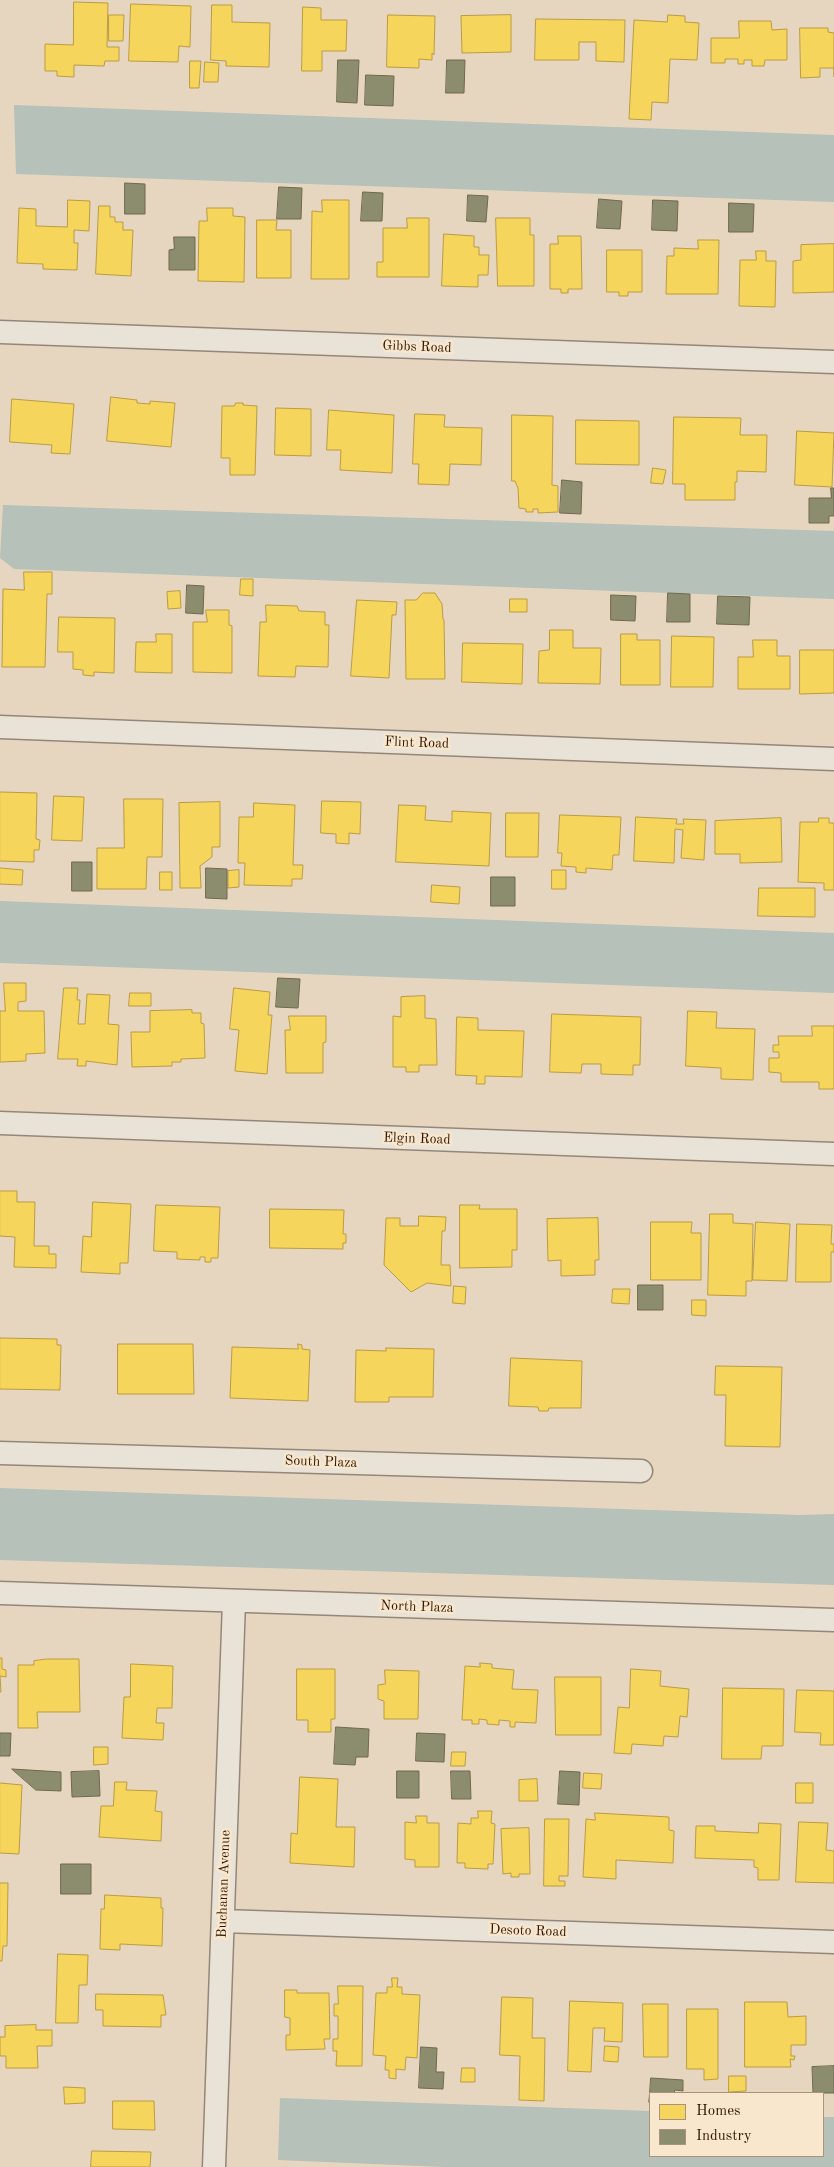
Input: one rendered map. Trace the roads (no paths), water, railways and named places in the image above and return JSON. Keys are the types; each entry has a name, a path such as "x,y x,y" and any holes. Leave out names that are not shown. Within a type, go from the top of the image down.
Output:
{"street":[{"name":"Gibbs Road","path":"0,332 834,362"},
{"name":"Flint Road","path":"0,727 834,759"},
{"name":"Elgin Road","path":"0,1123 834,1154"},
{"name":"South Plaza","path":"0,1453 641,1471"},
{"name":"North Plaza","path":"0,1592 834,1620"},
{"name":"Buchanan Avenue","path":"214,2167 234,1601"},
{"name":"Desoto Road","path":"223,1921 834,1942"}]}
